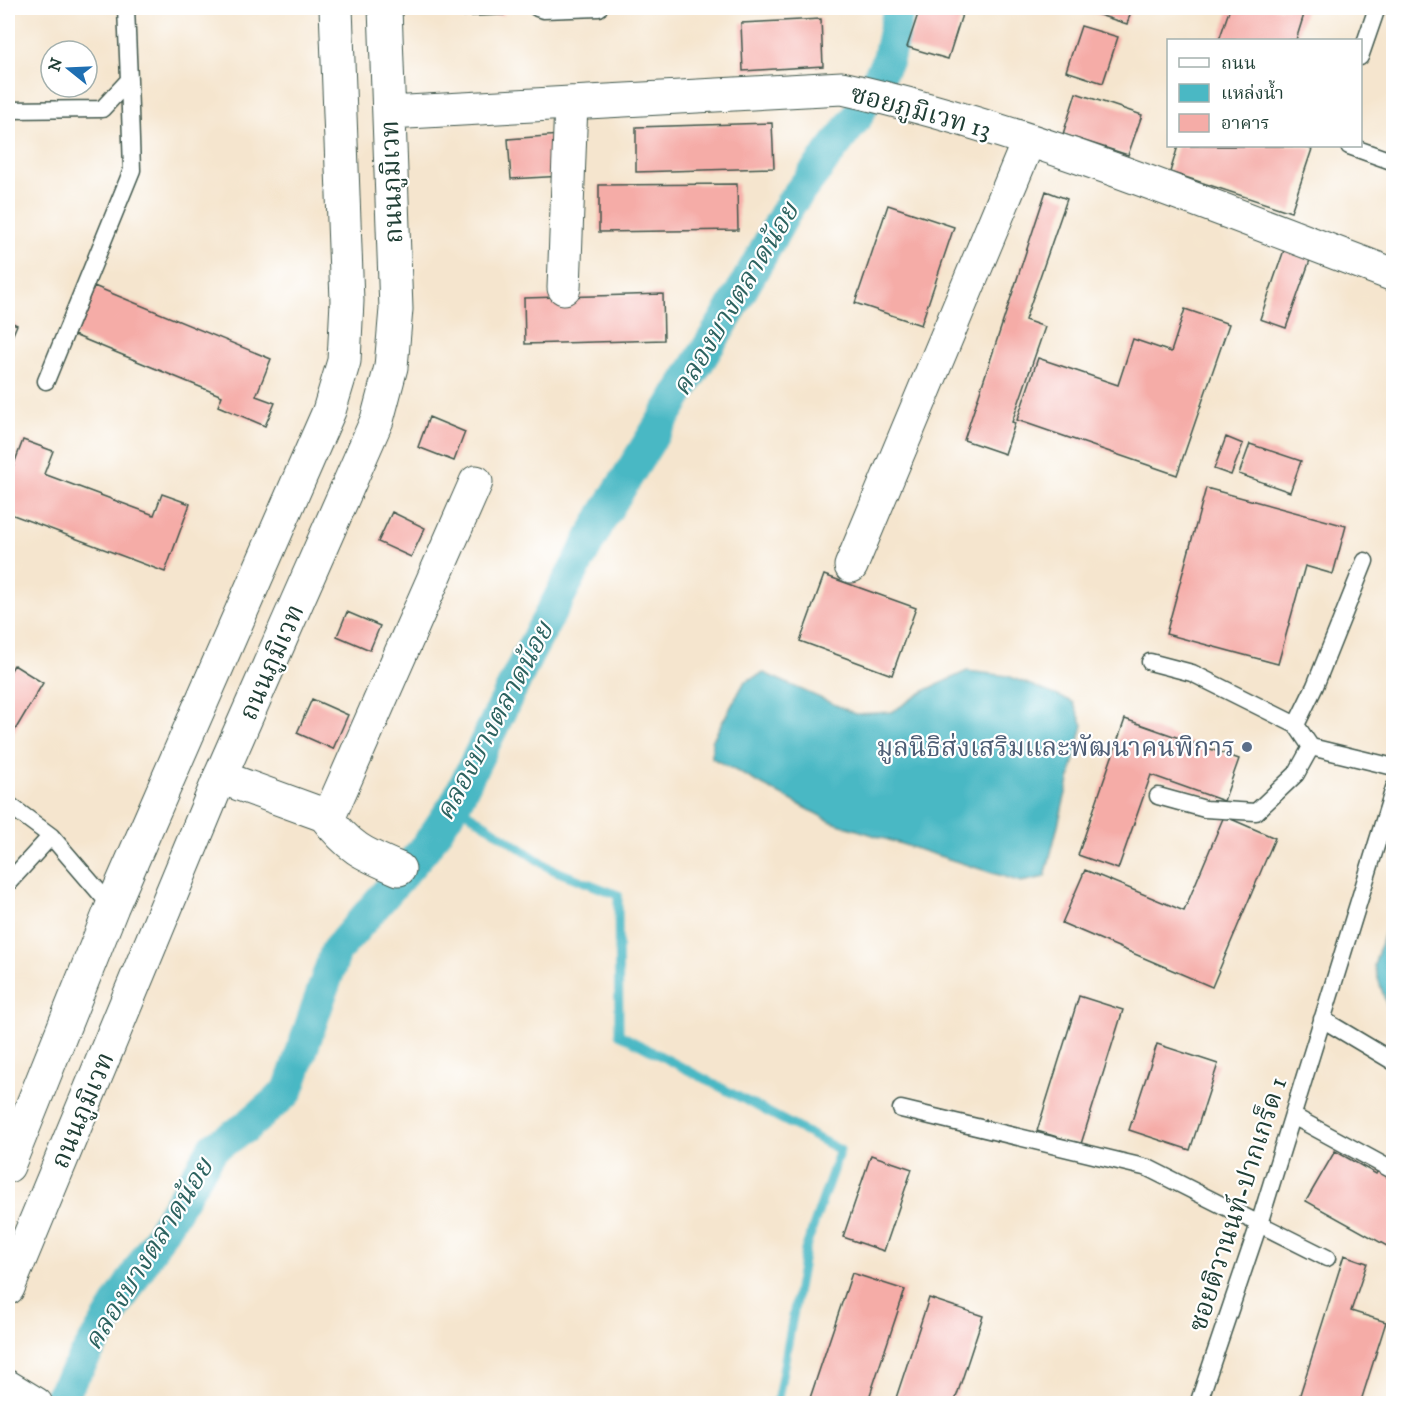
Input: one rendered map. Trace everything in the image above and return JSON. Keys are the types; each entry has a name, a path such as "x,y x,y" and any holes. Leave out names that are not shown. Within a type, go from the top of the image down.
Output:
{"street":[{"name":"ถนนภูมิเวท","path":"8,1166 112,907 329,411 344,361 347,301 336,8"},
{"name":"ถนนภูมิเวท","path":"8,1287 220,777 377,420 388,378 396,309 385,8"},
{"name":"ซอยภูมิเวท 13","path":"389,113 842,88 908,103 1028,142 1116,172 1394,275"},
{"path":"564,288 571,103"},
{"path":"851,566 1028,142"},
{"path":"324,815 331,812 476,482"},
{"path":"220,777 324,815 345,841 358,851 399,869"},
{"path":"8,1387 36,1404"}],"lane":[{"path":"46,381 132,170 126,8"},
{"path":"537,8 543,10 599,8"},
{"path":"1362,51 1377,8"},
{"path":"8,110 102,109 129,80"},
{"path":"1352,147 1394,162"},
{"path":"1296,725 1315,686 1365,561"},
{"path":"1150,662 1192,673 1296,725 1311,747 1394,767"},
{"path":"1158,796 1205,809 1256,812 1296,774 1311,747"},
{"name":"ซอยติวานนท์-ปากเกร็ด 1","path":"1198,1404 1259,1224 1394,788"},
{"path":"8,804 51,836 112,907"},
{"path":"8,883 51,836"},
{"path":"1322,1019 1394,1062"},
{"path":"901,1109 1148,1168 1327,1258"},
{"path":"1293,1116 1394,1171"}],"water":[{"path":"967,671 1008,676 1073,702 1083,725 1045,877 1021,882 832,822 712,758 712,741 745,681 764,673 856,714 892,712 926,690"},
{"path":"1393,903 1393,1004 1387,1006 1374,966"}],"building":[{"path":"448,8 504,8 504,15 448,17"},
{"path":"920,8 964,8 948,59 907,47"},
{"path":"1092,8 1132,8 1127,24 1090,12"},
{"path":"1230,8 1306,8 1296,39 1219,39"},
{"path":"821,19 823,66 743,71 741,23"},
{"path":"1081,26 1118,37 1103,83 1066,71"},
{"path":"1076,93 1142,115 1128,155 1063,134"},
{"path":"772,123 774,168 636,172 636,127"},
{"path":"560,135 563,176 511,179 508,139"},
{"path":"1178,147 1305,147 1312,149 1291,212 1170,172"},
{"path":"737,184 738,230 599,232 599,185"},
{"path":"1046,191 1067,199 1025,320 1045,327 1012,422 1015,423 1005,454 964,440"},
{"path":"888,205 954,227 921,325 855,303"},
{"path":"1284,250 1310,260 1286,328 1260,319"},
{"path":"94,286 271,359 256,396 275,403 265,426 218,406 222,396 74,335"},
{"path":"663,294 664,340 525,344 524,298"},
{"path":"1185,309 1229,324 1177,475 1017,420 1038,358 1118,385 1133,339 1171,352"},
{"path":"8,321 17,325 8,346"},
{"path":"429,417 465,432 454,461 418,447"},
{"path":"1226,437 1243,444 1231,475 1214,469"},
{"path":"23,440 53,451 44,474 154,515 162,494 190,504 165,572 8,513 8,480"},
{"path":"1250,444 1301,461 1290,492 1239,474"},
{"path":"1206,488 1346,526 1333,574 1305,566 1278,664 1166,634"},
{"path":"392,512 425,528 411,557 378,542"},
{"path":"824,575 916,608 892,675 800,641"},
{"path":"347,612 380,626 370,650 337,636"},
{"path":"14,665 43,683 8,742 8,675"},
{"path":"312,699 348,715 333,749 297,733"},
{"path":"1125,719 1239,759 1224,801 1151,775 1118,869 1078,855"},
{"path":"1224,816 1275,838 1212,987 1062,923 1085,870 1184,911"},
{"path":"1079,996 1123,1010 1081,1144 1037,1131"},
{"path":"1157,1044 1218,1064 1190,1150 1129,1130"},
{"path":"1335,1151 1376,1174 1380,1167 1394,1175 1394,1250 1306,1201"},
{"path":"871,1155 912,1169 884,1251 843,1237"},
{"path":"1344,1255 1367,1263 1351,1311 1386,1322 1360,1404 1297,1404"},
{"path":"852,1273 905,1290 867,1404 808,1404"},
{"path":"929,1298 983,1316 954,1404 894,1404"}],"waterway":[{"name":"คลองบางตลาดน้อย","path":"56,1404 214,1147 245,1128 288,1091 336,951 425,848 455,804 528,655 603,516 729,313 791,203 857,117 888,59 899,8"},
{"path":"455,804 551,869 618,895 619,1034 840,1150 805,1250 777,1404"}],"place":[{"name":"มูลนิธิส่งเสริมและพัฒนาคนพิการ","path":"1247,747"}]}
